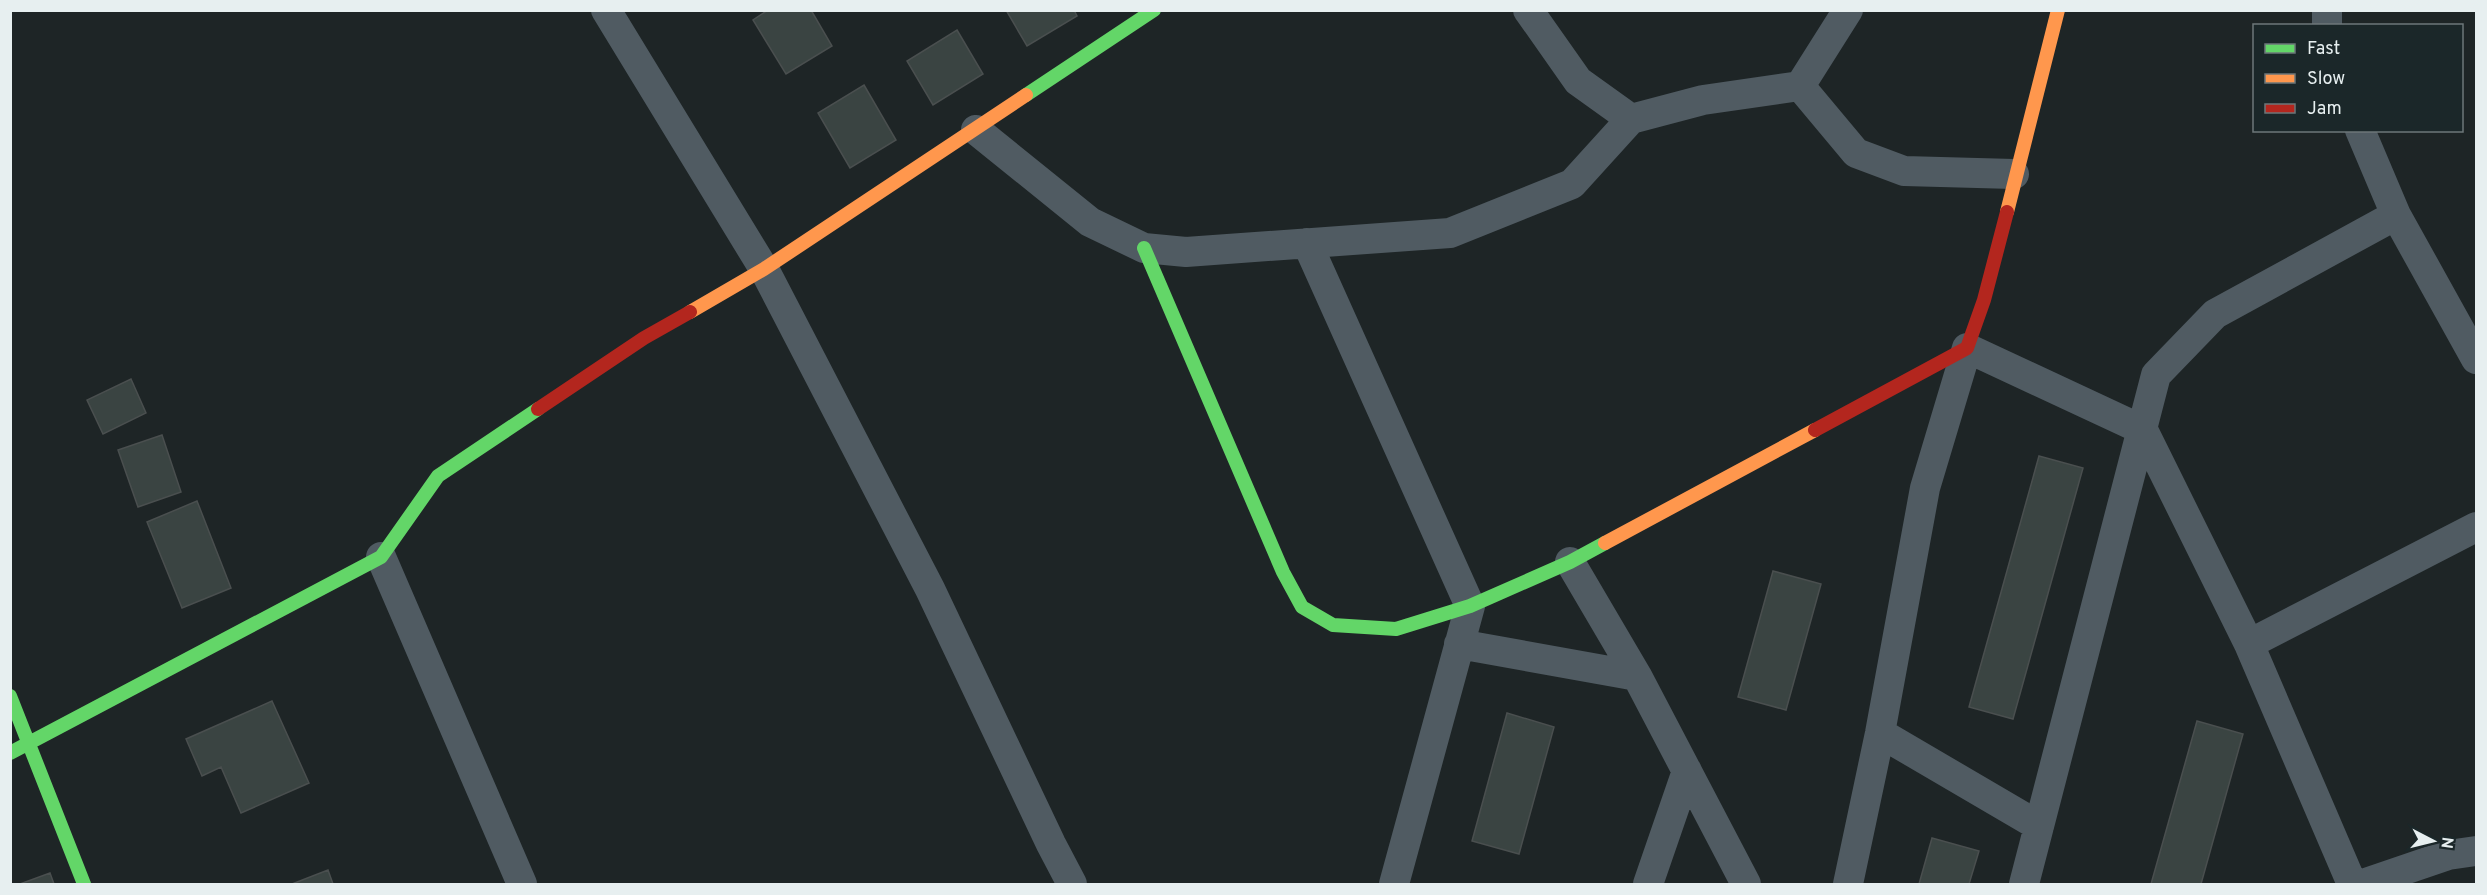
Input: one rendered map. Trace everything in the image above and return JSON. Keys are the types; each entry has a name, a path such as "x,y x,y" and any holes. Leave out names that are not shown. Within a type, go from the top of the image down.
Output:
{"street":[{"path":"606,10 764,269 930,590 1050,844 1072,885"},
{"path":"10,753 29,745 381,557 438,476 644,338 764,269 1154,10"},
{"path":"1528,10 1578,81 1631,119"},
{"path":"976,130 1089,222 1144,248 1186,252 1450,233 1572,184 1631,119 1703,100 1800,86 1848,10"},
{"path":"1848,885 1880,733 1925,488 1983,300 2058,10"},
{"path":"1800,86 1856,153 1904,171 2014,174"},
{"path":"2361,132 2396,215 2476,359"},
{"path":"2025,885 2156,375 2215,314 2396,215"},
{"path":"1307,243 1470,606 1403,881"},
{"path":"1144,248 1283,572 1302,607 1333,625 1396,629 1470,606 1570,562 1967,348"},
{"path":"1967,348 2143,430 2249,644 2352,885"},
{"path":"2249,644 2476,527"},
{"path":"381,557 522,885"},
{"path":"1570,562 1637,676 1746,885"},
{"path":"1459,644 1637,676"},
{"path":"10,696 84,885"},
{"path":"1880,733 2039,826"},
{"path":"1648,885 1687,771"},
{"path":"2363,885 2448,855 2476,850"}],"building":[{"path":"768,10 811,10 832,46 786,74 753,20"},
{"path":"1006,10 1074,10 1077,16 1027,46"},
{"path":"957,30 983,74 933,105 907,61"},
{"path":"864,85 896,140 850,168 818,113"},
{"path":"131,379 146,413 103,434 87,400"},
{"path":"162,435 181,492 138,507 118,450"},
{"path":"2039,456 2083,468 2013,719 1969,707"},
{"path":"197,501 231,588 182,608 147,522"},
{"path":"1773,571 1821,584 1786,710 1738,697"},
{"path":"272,701 309,783 241,813 221,767 202,776 186,739"},
{"path":"1507,713 1554,727 1519,854 1472,841"},
{"path":"2197,721 2243,734 2201,884 2151,884"},
{"path":"1932,838 1979,851 1969,884 1919,884"},
{"path":"328,870 333,884 292,884"},
{"path":"50,873 54,884 20,884"}],"traffic: fast":[{"path":"1026,95 1154,10"},
{"path":"1144,248 1283,572 1302,607 1333,625 1396,629 1470,606 1570,562 1605,543"},
{"path":"10,753 381,557 438,476 538,409"},
{"path":"10,696 84,884"}],"traffic: slow":[{"path":"2007,212 2058,10"},
{"path":"690,312 764,269 1026,95"},
{"path":"1605,543 1815,430"}],"traffic: jam":[{"path":"1815,430 1967,348 1984,300 2007,212"},
{"path":"538,409 644,338 690,312"}]}
